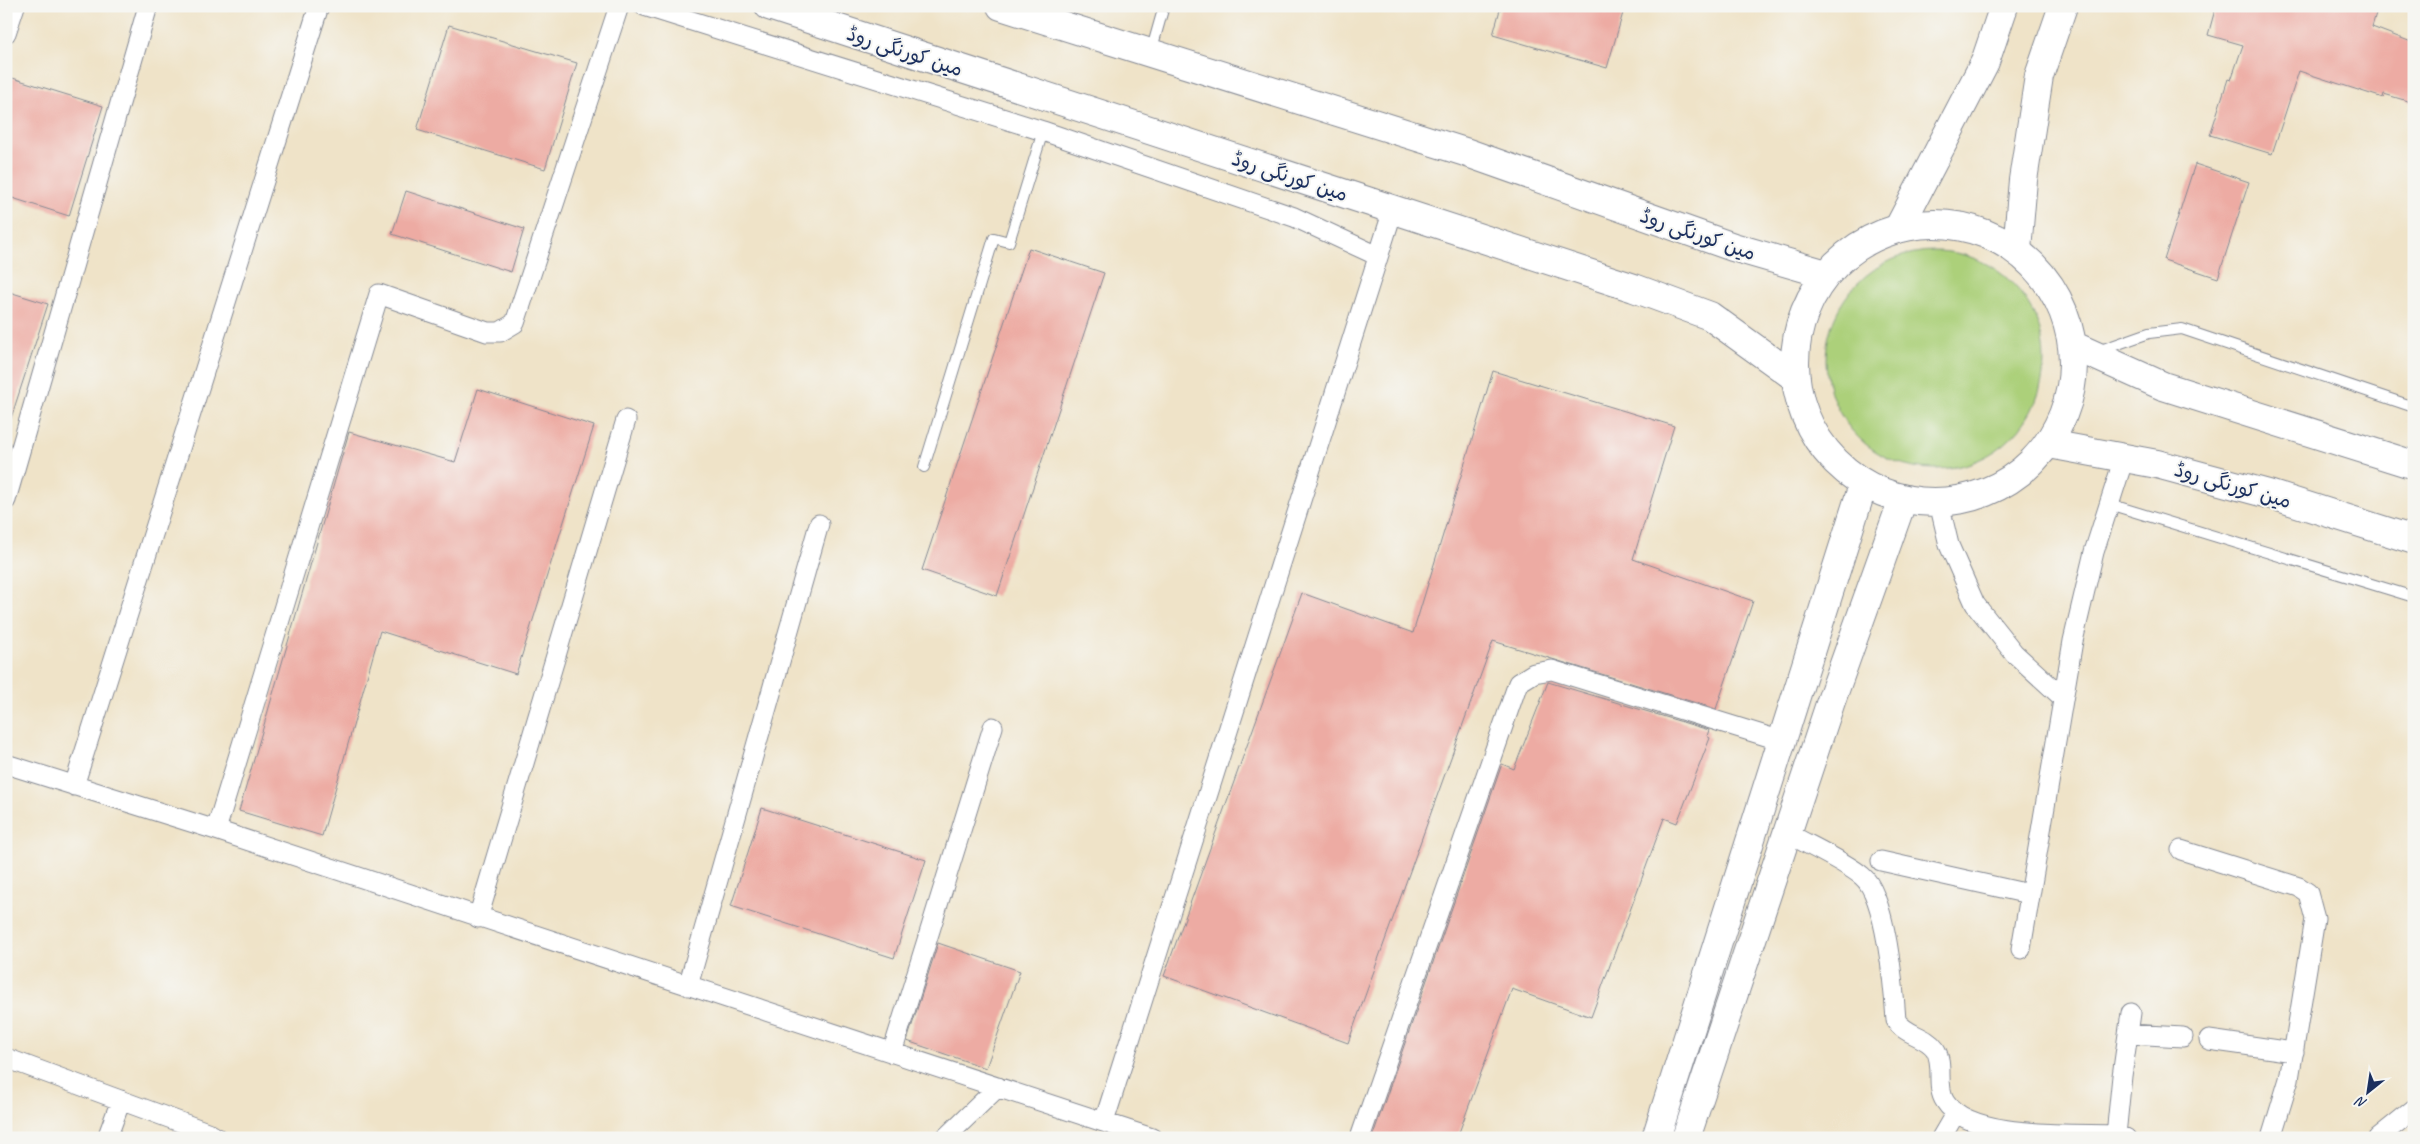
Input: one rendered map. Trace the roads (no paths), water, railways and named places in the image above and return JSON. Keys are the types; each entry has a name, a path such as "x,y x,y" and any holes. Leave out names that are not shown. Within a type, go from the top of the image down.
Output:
{"main road":[{"name":"مین کورنگی روڈ","path":"769,6 1634,288 1710,316 1796,378"},
{"name":"مین کورنگی روڈ","path":"1002,6 1465,152 1733,247 1826,274"},
{"path":"1899,227 1985,62 2004,6"},
{"path":"2017,250 2023,180 2039,76 2063,6"},
{"path":"1960,225 2017,250 2055,292 2082,349 2070,397 2049,444 2015,477 1972,497 1939,503 1903,499 1863,485 1822,445 1804,413 1796,378 1795,350 1800,323 1810,297 1826,274 1847,254 1863,243 1899,227 1960,225"},
{"path":"2082,349 2163,386 2414,465"},
{"name":"مین کورنگی روڈ","path":"2049,444 2157,464 2272,495 2414,540"},
{"path":"1656,1138 1863,485"},
{"path":"1686,1138 1789,834 1831,701 1903,499"}],"street":[{"path":"6,33 15,6"},
{"path":"6,500 148,6"},
{"path":"74,786 319,6"},
{"path":"216,830 379,294 487,332 500,332 515,323 618,6"},
{"path":"644,6 1044,131 1294,217 1378,256"},
{"path":"1104,1122 1393,210"},
{"path":"478,918 626,420"},
{"path":"2021,949 2063,698 2092,561 2124,458"},
{"path":"1939,503 1949,545 1975,604 2014,653 2063,698"},
{"path":"688,986 819,524"},
{"path":"1360,1138 1518,683 1534,672 1552,670 1782,741"},
{"path":"892,1053 993,727"},
{"path":"6,764 216,830 478,918 1152,1138"},
{"path":"1789,834 1863,876 1876,895 1886,939 1896,1020 1900,1028 1930,1044 1936,1051 1940,1088 1944,1100 1955,1114 1966,1120 1994,1129 2034,1135 2121,1137 2122,1076 2131,1013"},
{"path":"2181,850 2299,887 2308,893 2315,920 2289,1079 2271,1138"},
{"path":"1881,861 2029,894"},
{"path":"2129,1034 2183,1036"},
{"path":"2210,1040 2294,1052"},
{"path":"6,1058 217,1138"},
{"path":"945,1138 998,1087"},
{"path":"106,1138 121,1100"},
{"path":"2378,1138 2414,1109"},
{"path":"1941,1138 1955,1114"}],"lane":[{"path":"1150,53 1164,6"},
{"path":"924,468 994,238 1009,242 1044,131"},
{"path":"2082,349 2149,333 2182,329 2414,407"},
{"path":"2109,504 2414,597"}]}
